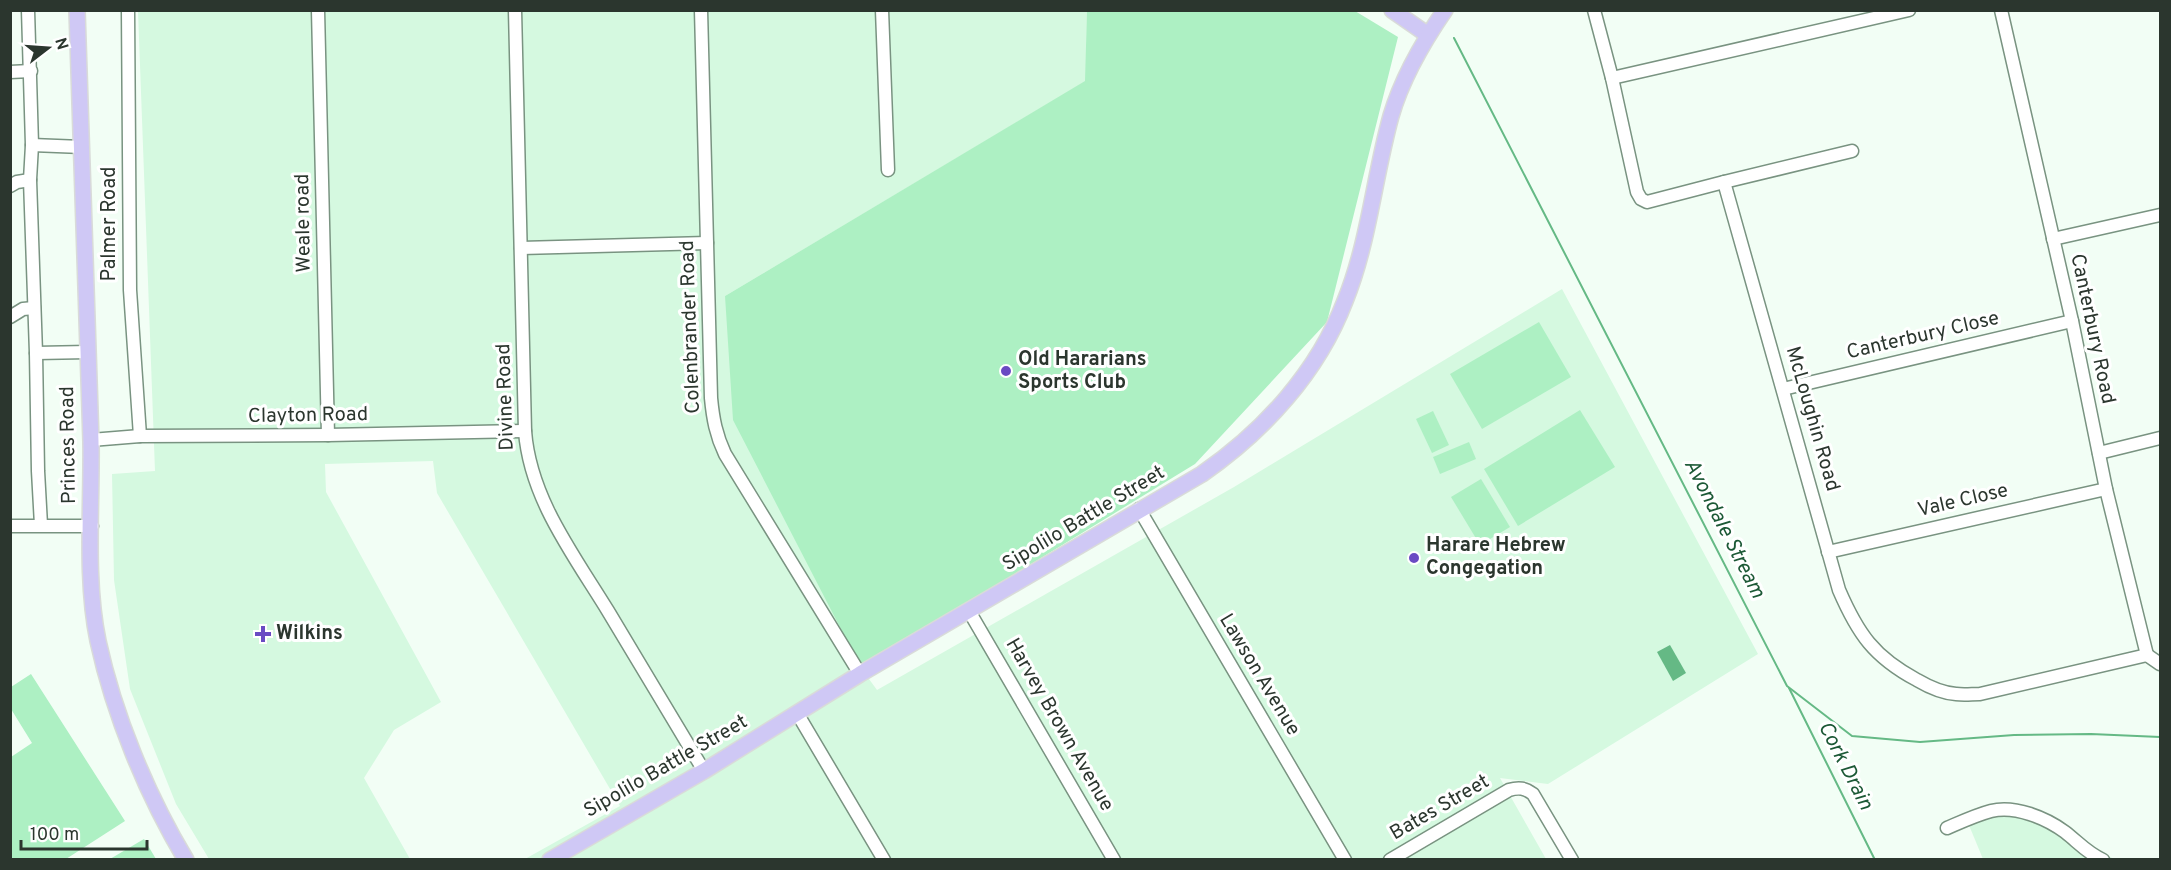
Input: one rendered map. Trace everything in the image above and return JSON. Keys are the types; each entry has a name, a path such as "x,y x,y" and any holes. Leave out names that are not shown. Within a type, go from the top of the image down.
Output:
{"main road":[{"name":"Princes Road","path":"77,10 91,440 93,612 103,664 119,714 149,788 186,860"},
{"path":"1392,10 1428,34"},
{"name":"Sipolilo Battle Street","path":"550,860 704,771 860,674 1202,474 1256,432 1302,379 1318,356 1346,301 1356,269 1392,113 1412,64 1428,34 1445,10"}],"street":[{"path":"28,10 32,146 30,180 41,525"},
{"name":"Palmer Road","path":"128,10 130,290 140,436"},
{"name":"Weale road","path":"318,10 328,435"},
{"name":"Divine Road","path":"515,10 525,431 531,471 542,500 704,771"},
{"name":"Colenbrander Road","path":"701,10 713,421 718,438 860,674"},
{"path":"882,10 888,170"},
{"path":"1593,10 1612,78 1637,192 1641,199 1647,202 1852,151"},
{"path":"1612,78 1909,10"},
{"name":"Canterbury Road","path":"2001,10 2072,321 2106,489 2147,655"},
{"path":"10,72 31,71"},
{"path":"32,146 82,147"},
{"path":"10,186 17,182 30,180"},
{"name":"McLoughin Road","path":"1724,182 1839,590 1849,613 1879,655 1900,671 1933,689 1955,694 1980,694 2147,655"},
{"path":"2053,239 2160,216"},
{"path":"521,248 707,243"},
{"path":"10,317 23,309 34,308"},
{"name":"Canterbury Close","path":"1783,389 2072,321"},
{"path":"36,353 88,352"},
{"name":"Clayton Road","path":"91,440 140,436 525,431"},
{"path":"2099,453 2160,438"},
{"name":"Vale Close","path":"1828,552 2106,489"},
{"name":"Lawson Avenue","path":"1139,509 1346,860"},
{"path":"10,526 92,526"},
{"name":"Harvey Brown Avenue","path":"969,611 1114,860"},
{"path":"2147,655 2160,664"},
{"path":"797,713 884,860"},
{"name":"Bates Street","path":"1390,860 1516,788 1526,789 1533,794 1572,860"},
{"path":"1947,828 1991,811 2006,809 2022,811 2053,824 2079,843 2086,852 2103,860"}],"shaded area":[{"path":"138,11 1087,11 1086,81 725,296 861,668 877,690 1234,487 1562,289 1758,654 1548,784 1500,778 1546,859 525,859 620,806 437,493 433,461 325,464 326,492 441,702 394,730 364,778 410,859 209,859 176,804 130,689 114,580 112,474 155,471"},
{"name":"Old Hararians Sports Club","path":"1087,11 1355,11 1398,37 1327,322 1195,464 861,668 733,420 725,296 1085,81"},
{"path":"1539,322 1571,377 1482,429 1450,374"},
{"path":"1580,410 1615,467 1518,526 1484,469"},
{"path":"1433,411 1449,445 1432,453 1416,419"},
{"path":"1469,442 1476,459 1440,474 1433,457"},
{"path":"1481,479 1510,527 1480,545 1451,497"},
{"path":"1670,645 1686,673 1673,681 1657,652"},
{"path":"31,674 125,821 66,859 11,859 11,757 32,743 11,709 11,687"},
{"path":"1996,808 2052,826 2114,859 1983,859 1966,818"},
{"path":"144,839 156,859 110,859"}],"waterway":[{"name":"Avondale Stream","path":"1454,38 1787,686 1852,736 1920,742 2014,735 2091,734 2160,737"},
{"name":"Cork Drain","path":"1789,688 1875,860"}],"place":[{"name":"Old Hararians Sports Club","path":"1006,371"},
{"name":"Harare Hebrew Congegation","path":"1414,558"},
{"name":"Wilkins","path":"263,634"}]}
